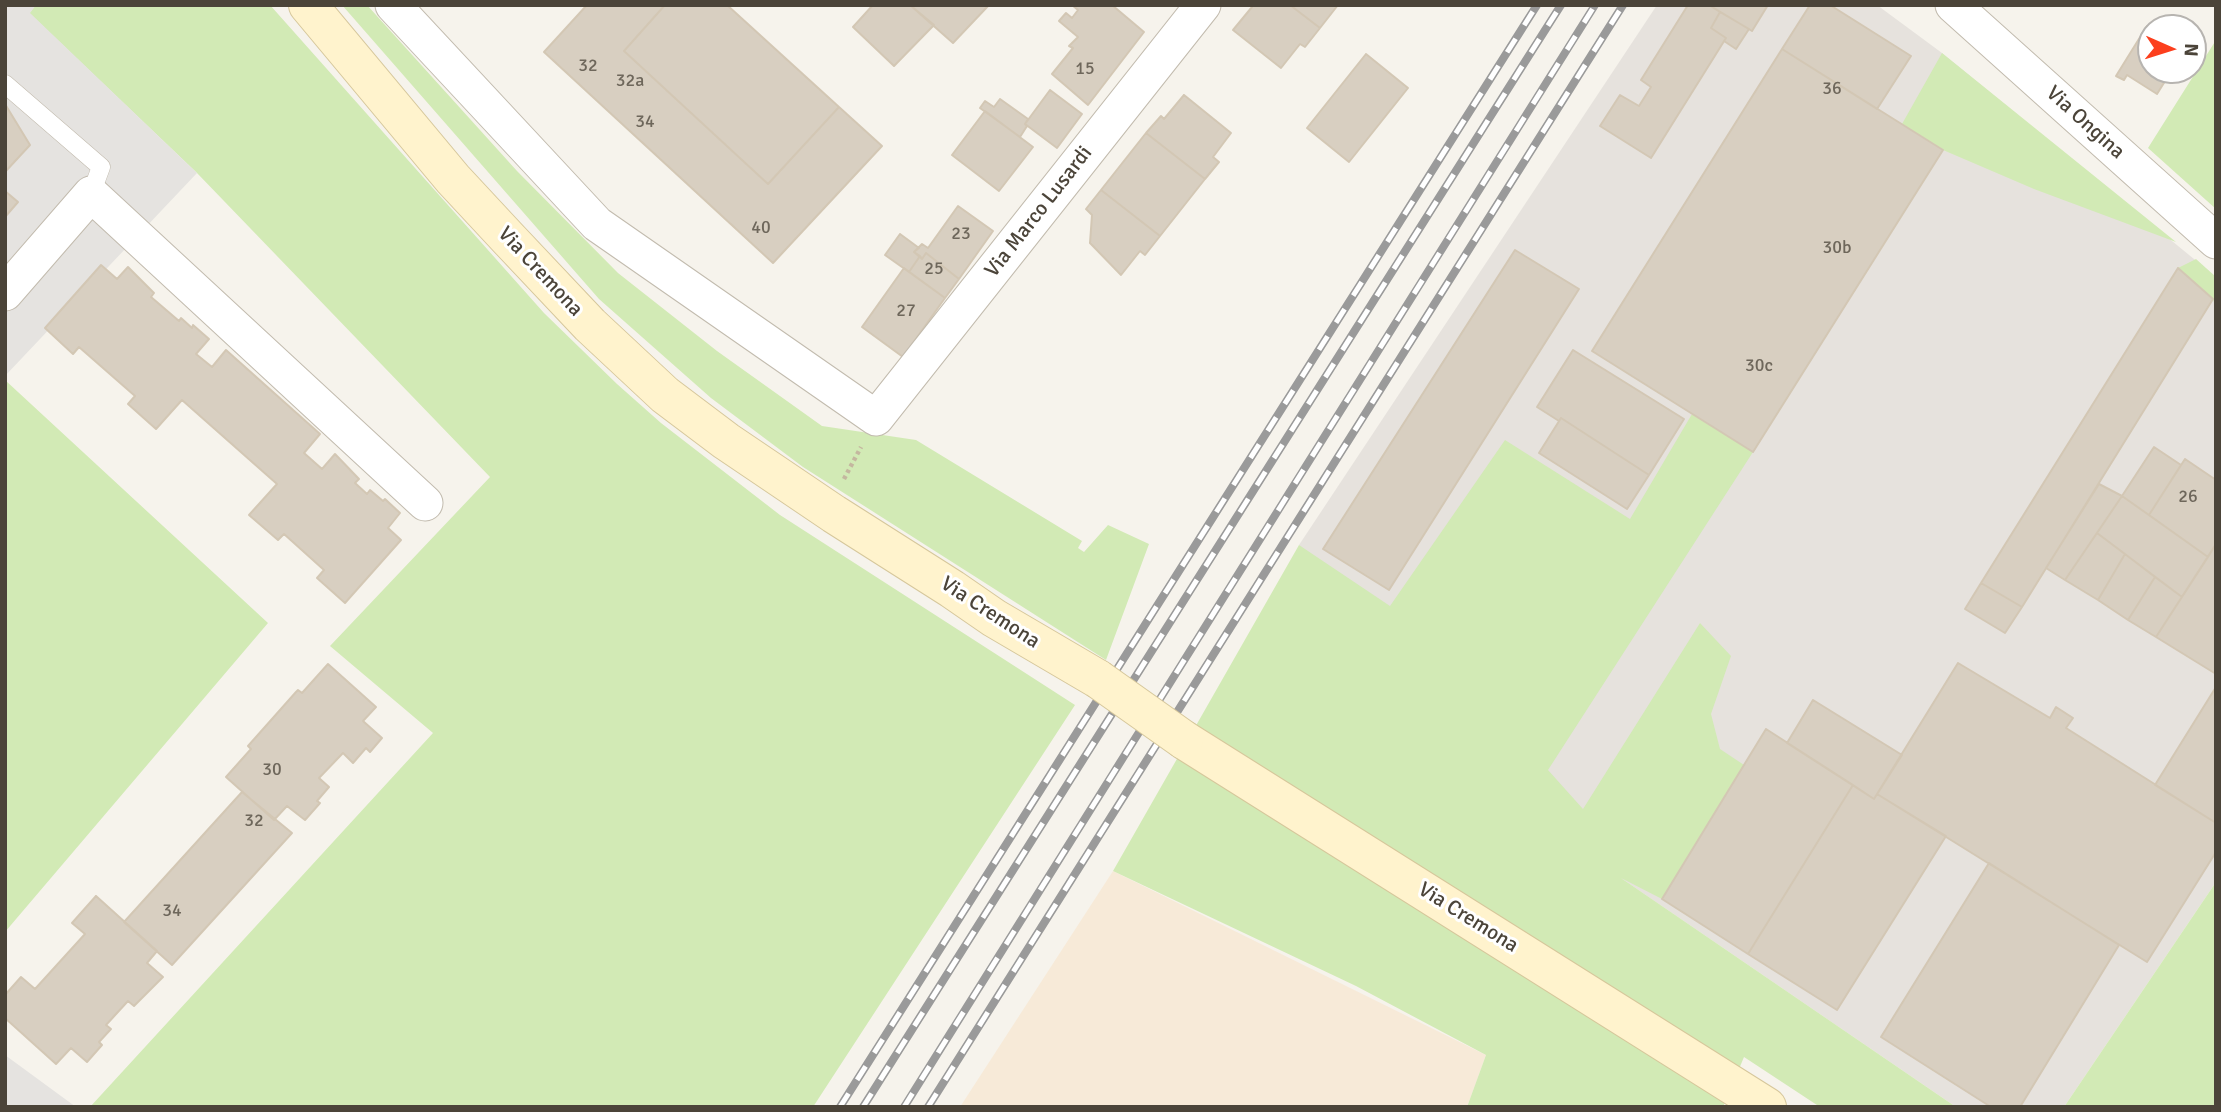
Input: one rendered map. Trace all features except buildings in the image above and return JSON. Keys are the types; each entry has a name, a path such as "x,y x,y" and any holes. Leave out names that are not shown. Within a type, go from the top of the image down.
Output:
{"main road":[{"name":"Via Cremona","path":"308,5 453,179 590,325 665,395 823,507 994,618 1098,679 1184,740 1767,1107"}],"street":[{"path":"393,5 597,224 876,418"},
{"name":"Via Marco Lusardi","path":"876,418 1203,5"},
{"name":"Via Ongina","path":"1954,5 2216,241"},
{"path":"5,293 91,194 425,503"}],"lane":[{"path":"5,84 101,167 91,194"}],"path":[{"path":"842,483 876,418"}],"shaded area":[{"path":"5,5 36,5 30,13 197,173 5,376"},
{"path":"1657,5 1877,5 1942,53 2216,277 2216,882 2064,1107 1956,1107 1375,710 1299,545"},
{"path":"1113,871 1486,1055 1467,1107 960,1107"},
{"path":"5,1055 76,1107 5,1107"}],"green space":[{"path":"36,5 270,5 544,313 661,423 780,515 1075,705 813,1107 90,1107 433,733 330,646 490,477 197,173 29,13"},
{"path":"342,5 367,5 517,171 618,273 717,351 822,426 916,440 1082,541 1078,548 1084,552 1108,525 1149,544 1106,660 803,467 711,398 599,299"},
{"path":"2216,40 2216,209 2148,148 2188,84 2207,84 2207,54"},
{"path":"1942,53 2176,242 2034,189 1943,150 1902,124"},
{"path":"2196,259 2216,277 2216,309 2213,299 2178,268"},
{"path":"5,380 268,623 5,932"},
{"path":"1692,414 1753,452 1548,770 1583,809 1700,623 1731,656 1711,714 1720,749 1744,765 1662,899 1621,878 1956,1107 1820,1107 1744,1057 1723,1107 1467,1107 1486,1055 1356,986 1113,871 1299,545 1390,606 1505,440 1630,519"},
{"path":"2216,882 2216,1107 2064,1107"}],"railway":[{"path":"840,1107 1537,5"},
{"path":"863,1107 1561,5"},
{"path":"904,1107 1595,5"},
{"path":"928,1107 1623,5"}]}
